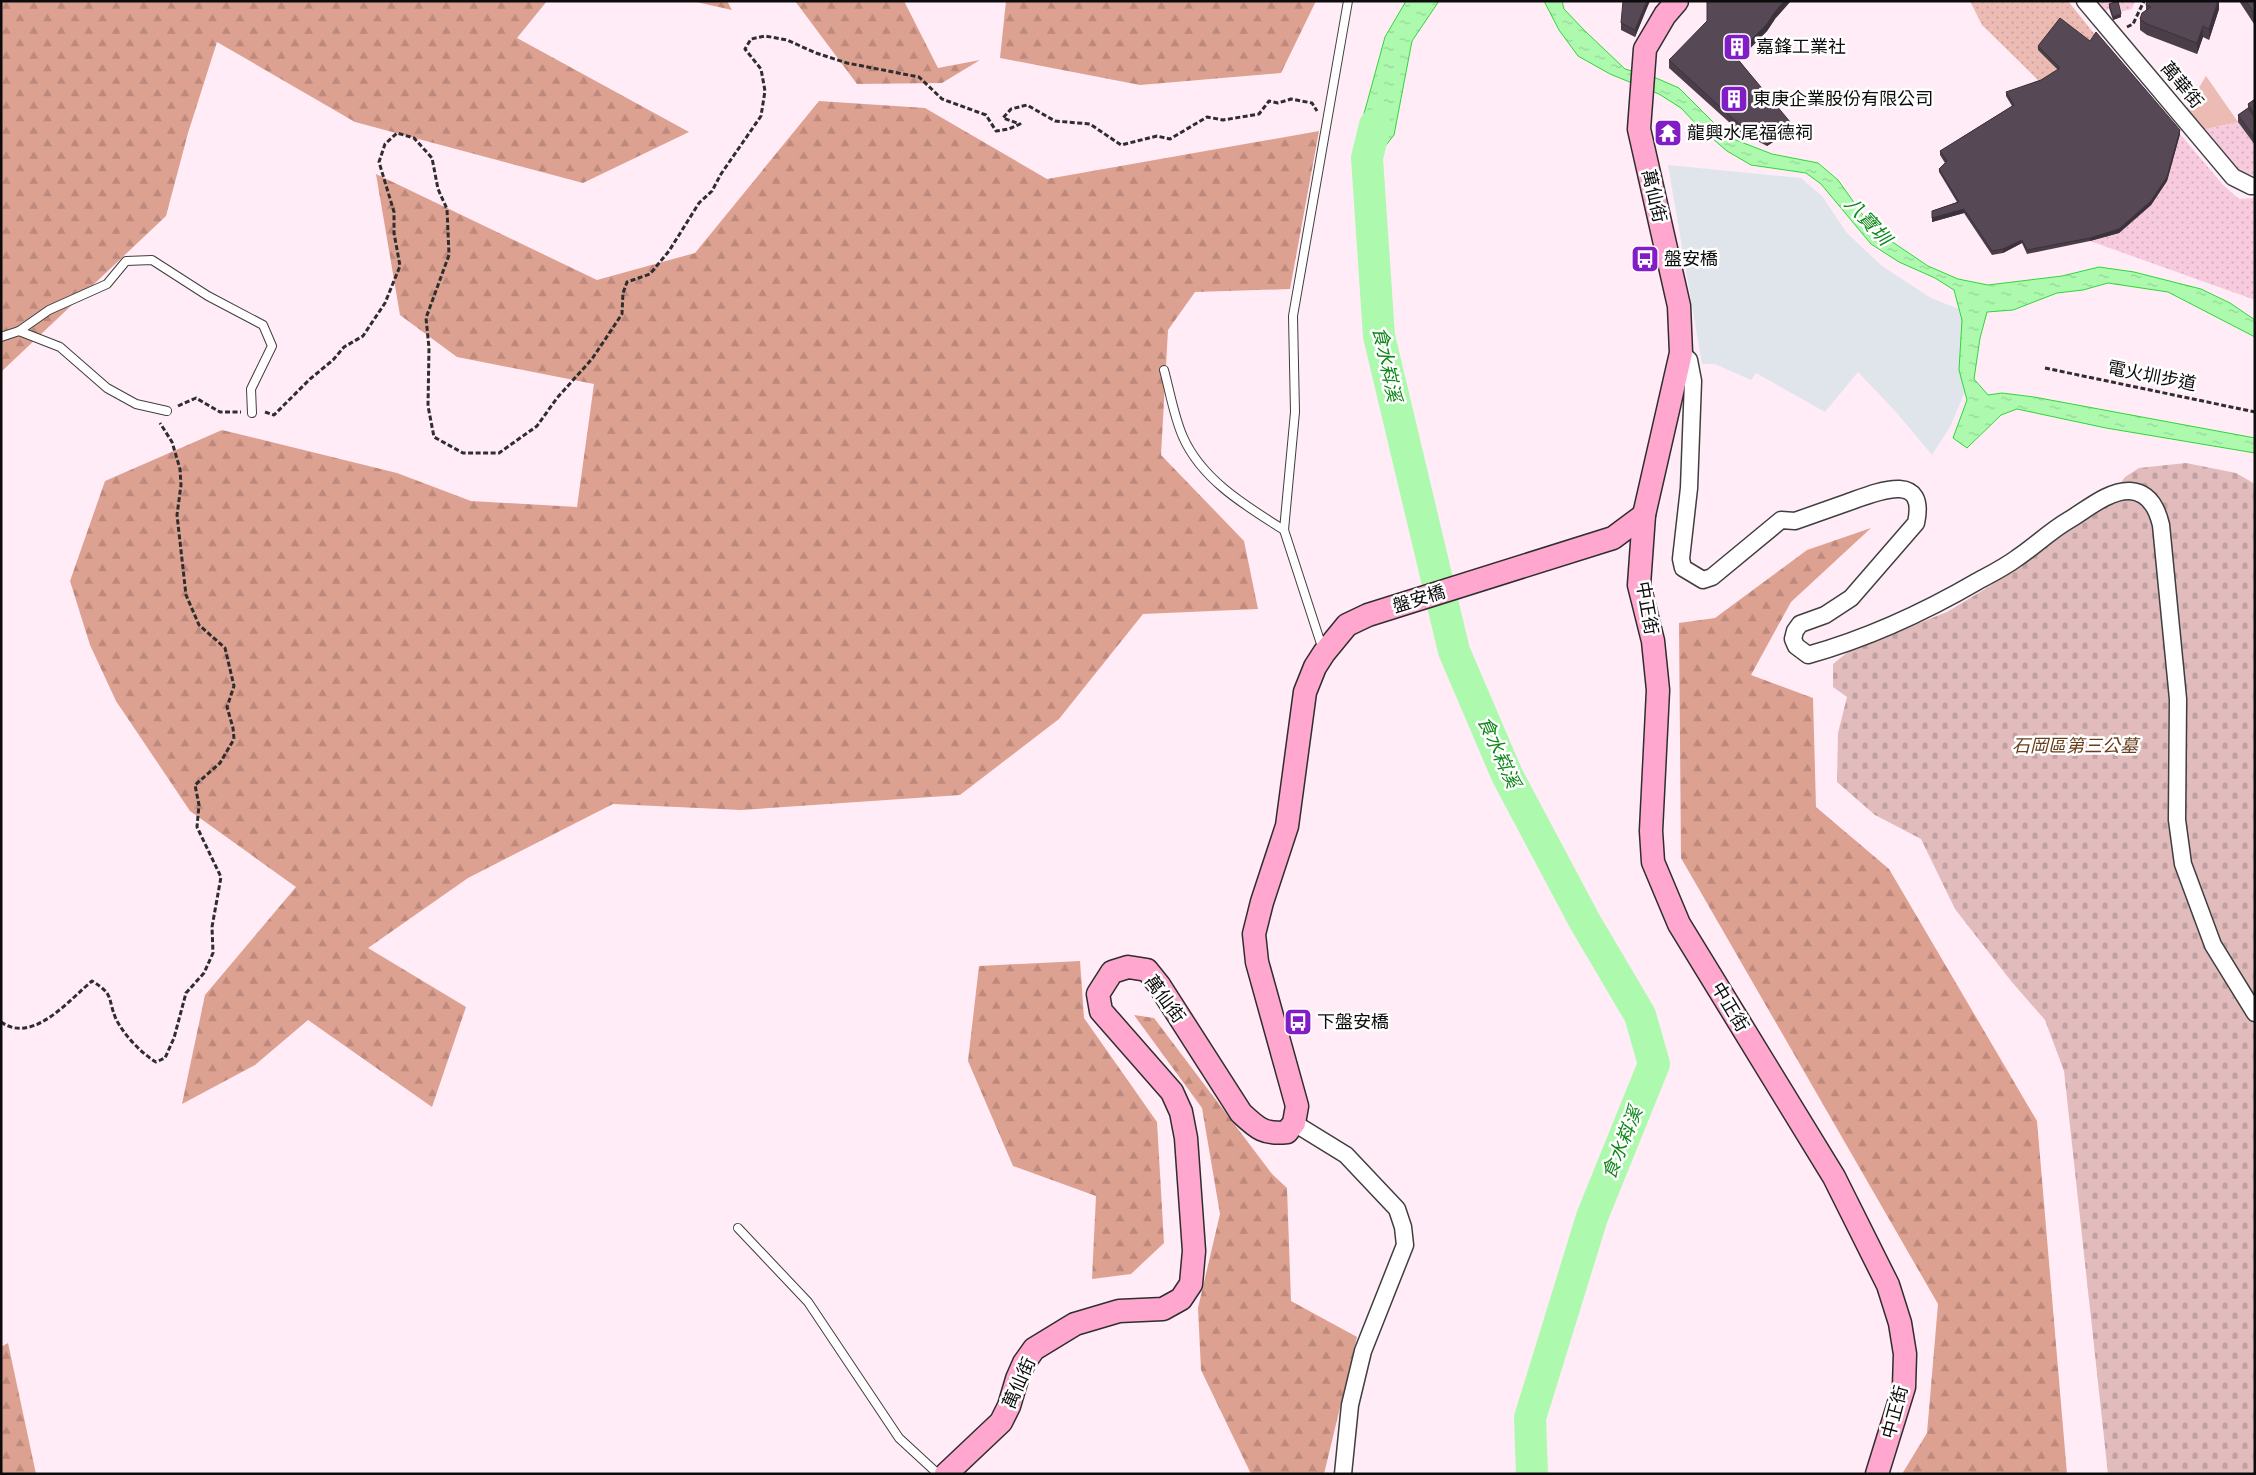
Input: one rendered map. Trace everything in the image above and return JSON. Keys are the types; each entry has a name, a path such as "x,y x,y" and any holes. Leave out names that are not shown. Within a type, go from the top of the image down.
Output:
{"street":[{"name":"萬仙街","path":"1644,515 1681,353 1679,306 1639,129 1645,49 1665,15 1677,1"},
{"name":"萬華街","path":"2085,1 2233,177 2251,186 2255,186"},
{"path":"1681,353 1689,360 1693,381 1689,488 1681,559 1683,568 1703,580 1712,577 1781,520 1795,521 1887,488 1905,490 1918,503 1916,523 1851,598 1825,615 1800,624 1795,631 1794,639 1796,646 1808,655 1852,643 1938,604 2017,558 2055,528 2106,499 2129,491 2141,494 2151,501 2157,511 2160,525 2178,699 2177,820 2183,864 2213,945 2255,1013"},
{"name":"盤安橋","path":"1324,653 1347,625 1368,615 1613,538 1644,515"},
{"name":"中正街","path":"1644,515 1639,585 1653,641 1658,690 1651,831 1653,862 1679,924 1834,1177 1888,1286 1900,1323 1904,1346 1904,1387 1877,1474"},
{"path":"1324,653 1315,667 1305,692 1287,826 1262,902 1254,934 1257,962 1296,1106 1294,1123 1346,1155 1396,1209 1404,1227 1405,1245 1363,1351 1350,1405 1343,1474"},
{"name":"萬仙街","path":"946,1474 1000,1422 1010,1406 1024,1362 1034,1349 1075,1324 1119,1311 1164,1309 1182,1299 1191,1284 1194,1250 1186,1138 1181,1112 1172,1092 1102,1011 1098,994 1112,972 1128,967 1147,970 1159,985 1241,1113 1256,1127 1272,1134 1287,1132 1294,1123"}],"lane":[{"path":"1324,653 1284,530 1296,412 1293,316 1348,1"},
{"path":"1,336 19,331 49,310 107,284 126,261 152,260 208,296 263,325 272,346 252,389 252,413"},
{"path":"19,331 60,347 107,388 136,404 167,411"},
{"path":"1164,370 1183,437 1195,458 1234,498 1284,530"},
{"path":"738,1228 808,1302 899,1438 938,1474"}],"path":[{"path":"2113,35 2133,24 2144,1"},
{"path":"1,1022 16,1027 32,1027 46,1021 92,981 105,989 117,1019 137,1046 156,1062 165,1058 174,1038 186,993 204,972 213,953 212,927 221,877 197,827 199,805 195,785 220,763 234,739 228,707 234,686 225,648 199,625 186,595 178,515 182,485 180,469 172,442 160,422 167,411 196,398 220,412 264,412 274,415 310,379 333,360 344,347 363,336 386,303 400,266 394,233 394,212 379,162 386,144 397,133 414,138 432,158 438,189 447,208 449,255 426,318 430,356 428,406 434,437 463,453 500,453 537,426 557,398 592,359 622,314 623,293 627,282 650,274 669,251 699,203 712,191 721,174 761,116 765,91 761,70 745,49 751,38 765,36 787,40 816,53 847,63 919,77 942,99 986,115 996,131 1020,124 1003,118 1011,108 1027,104 1055,121 1090,124 1121,145 1157,136 1170,140 1207,117 1223,120 1259,114 1268,101 1278,103 1291,99 1312,103 1327,126"},
{"name":"電火圳步道","path":"2045,368 2255,412"}],"shaded area":[{"path":"1970,1 2068,1 2096,36 2060,72 2041,83 1982,25"},
{"path":"2091,1 2135,1 2132,9 2120,12 2109,8 2103,15"},
{"path":"2206,76 2238,122 2201,130 2185,111"},
{"path":"2238,122 2255,145 2255,176 2235,170 2201,130"},
{"path":"2180,134 2223,185 2239,199 2255,198 2255,300 2090,241 2119,233"},
{"path":"1668,165 1801,178 1822,196 1847,233 1882,266 1931,298 1979,317 1964,394 1950,427 1932,455 1896,412 1858,372 1825,412 1756,373 1751,380 1715,364 1702,364"}],"green space":[{"path":"1,1 547,1 517,38 689,132 583,183 355,122 217,42 188,133 166,216 1,372"},
{"path":"692,1 727,1 732,10"},
{"path":"795,1 904,1 938,68 980,60 942,83 857,84"},
{"path":"1006,1 1316,1 1281,73 1140,85 1000,58"},
{"path":"819,101 925,108 1047,179 1319,131 1290,289 1195,292 1168,330 1161,455 1244,541 1258,609 1143,614 1059,719 960,795 741,810 613,804 468,878 368,948 466,1007 432,1107 308,1020 255,1065 182,1104 205,995 296,887 190,811 116,701 90,645 70,581 105,481 222,430 397,473 471,501 577,507 594,384 457,357 400,315 376,174 597,280 695,253"},
{"name":"石岡區第三公墓","path":"2186,463 2236,473 2255,484 2255,1474 2108,1474 2064,1071 2045,1020 2011,981 1955,909 1921,839 1875,815 1837,782 1838,733 1847,697 1833,687 1833,664 1849,651 1947,612 1990,586 2102,508 2125,477 2139,468"},
{"path":"1871,528 1791,602 1751,675 1813,698 1816,807 1889,869 2037,1121 2067,1474 1902,1474 1927,1433 1938,1304 1681,858 1679,623 1715,618 1807,550"},
{"path":"1080,961 1084,1018 1157,1122 1164,1243 1131,1274 1092,1279 1096,1196 1013,1166 968,1061 979,966"},
{"path":"1134,1015 1154,1018 1272,1174 1287,1188 1291,1301 1357,1337 1324,1474 1251,1474 1201,1370 1198,1308 1220,1214 1202,1108"},
{"path":"8,1343 36,1474 1,1474 1,1347"}],"water":[{"path":"1406,1 1439,1 1412,41 1394,135 1367,169 1358,163 1362,121 1385,37"},
{"name":"八寶圳","path":"1544,1 1562,1 1564,9 1625,69 1656,78 1679,88 1728,137 1772,154 1818,163 1838,180 1865,218 1888,239 1928,266 1958,279 1988,285 2062,276 2099,267 2134,272 2201,289 2230,303 2255,320 2255,337 2168,292 2108,283 2083,290 2057,293 2013,310 1987,312 1980,338 1974,379 1988,395 2002,393 2034,397 2255,438 2255,453 2106,428 2017,409 2001,415 1967,448 1953,438 1967,400 1959,370 1962,320 1954,290 1935,278 1899,262 1871,244 1821,184 1806,173 1751,165 1727,151 1698,126 1681,108 1659,94 1610,74 1578,56 1559,30"}],"building":[{"path":"1623,1 1647,1 1635,30 1621,23"},
{"path":"1707,1 1784,1 1767,24 1735,56 1791,123 1767,138 1740,125 1669,60 1707,21"},
{"path":"2118,1 2121,14 2113,17 2109,4"},
{"path":"2147,1 2218,1 2209,29 2203,26 2197,43 2147,24 2140,19 2142,13 2151,7 2146,5"},
{"path":"2246,1 2255,1 2255,13 2254,13"},
{"path":"2060,18 2090,41 2096,32 2180,130 2167,177 2151,201 2119,229 2090,238 2027,250 2022,240 2003,249 1992,251 1964,209 1932,218 1932,211 1959,202 1939,169 1947,161 1940,151 2014,105 2006,92 2041,80 2060,68 2038,46"},
{"path":"2255,99 2255,115 2248,104"},
{"path":"2248,108 2255,118 2255,138 2238,115"}],"waterway":[{"name":"食水嵙溪","path":"1375,125 1367,158 1379,336 1454,651 1507,775 1584,920 1640,1015 1654,1064 1592,1217 1530,1418 1532,1474"}],"place":[{"name":"嘉鋒工業社","path":"1737,47"},
{"name":"東庚企業股份有限公司","path":"1734,99"},
{"name":"龍興水尾福德祠","path":"1668,133"},
{"name":"盤安橋","path":"1645,259"},
{"name":"下盤安橋","path":"1298,1022"}]}
